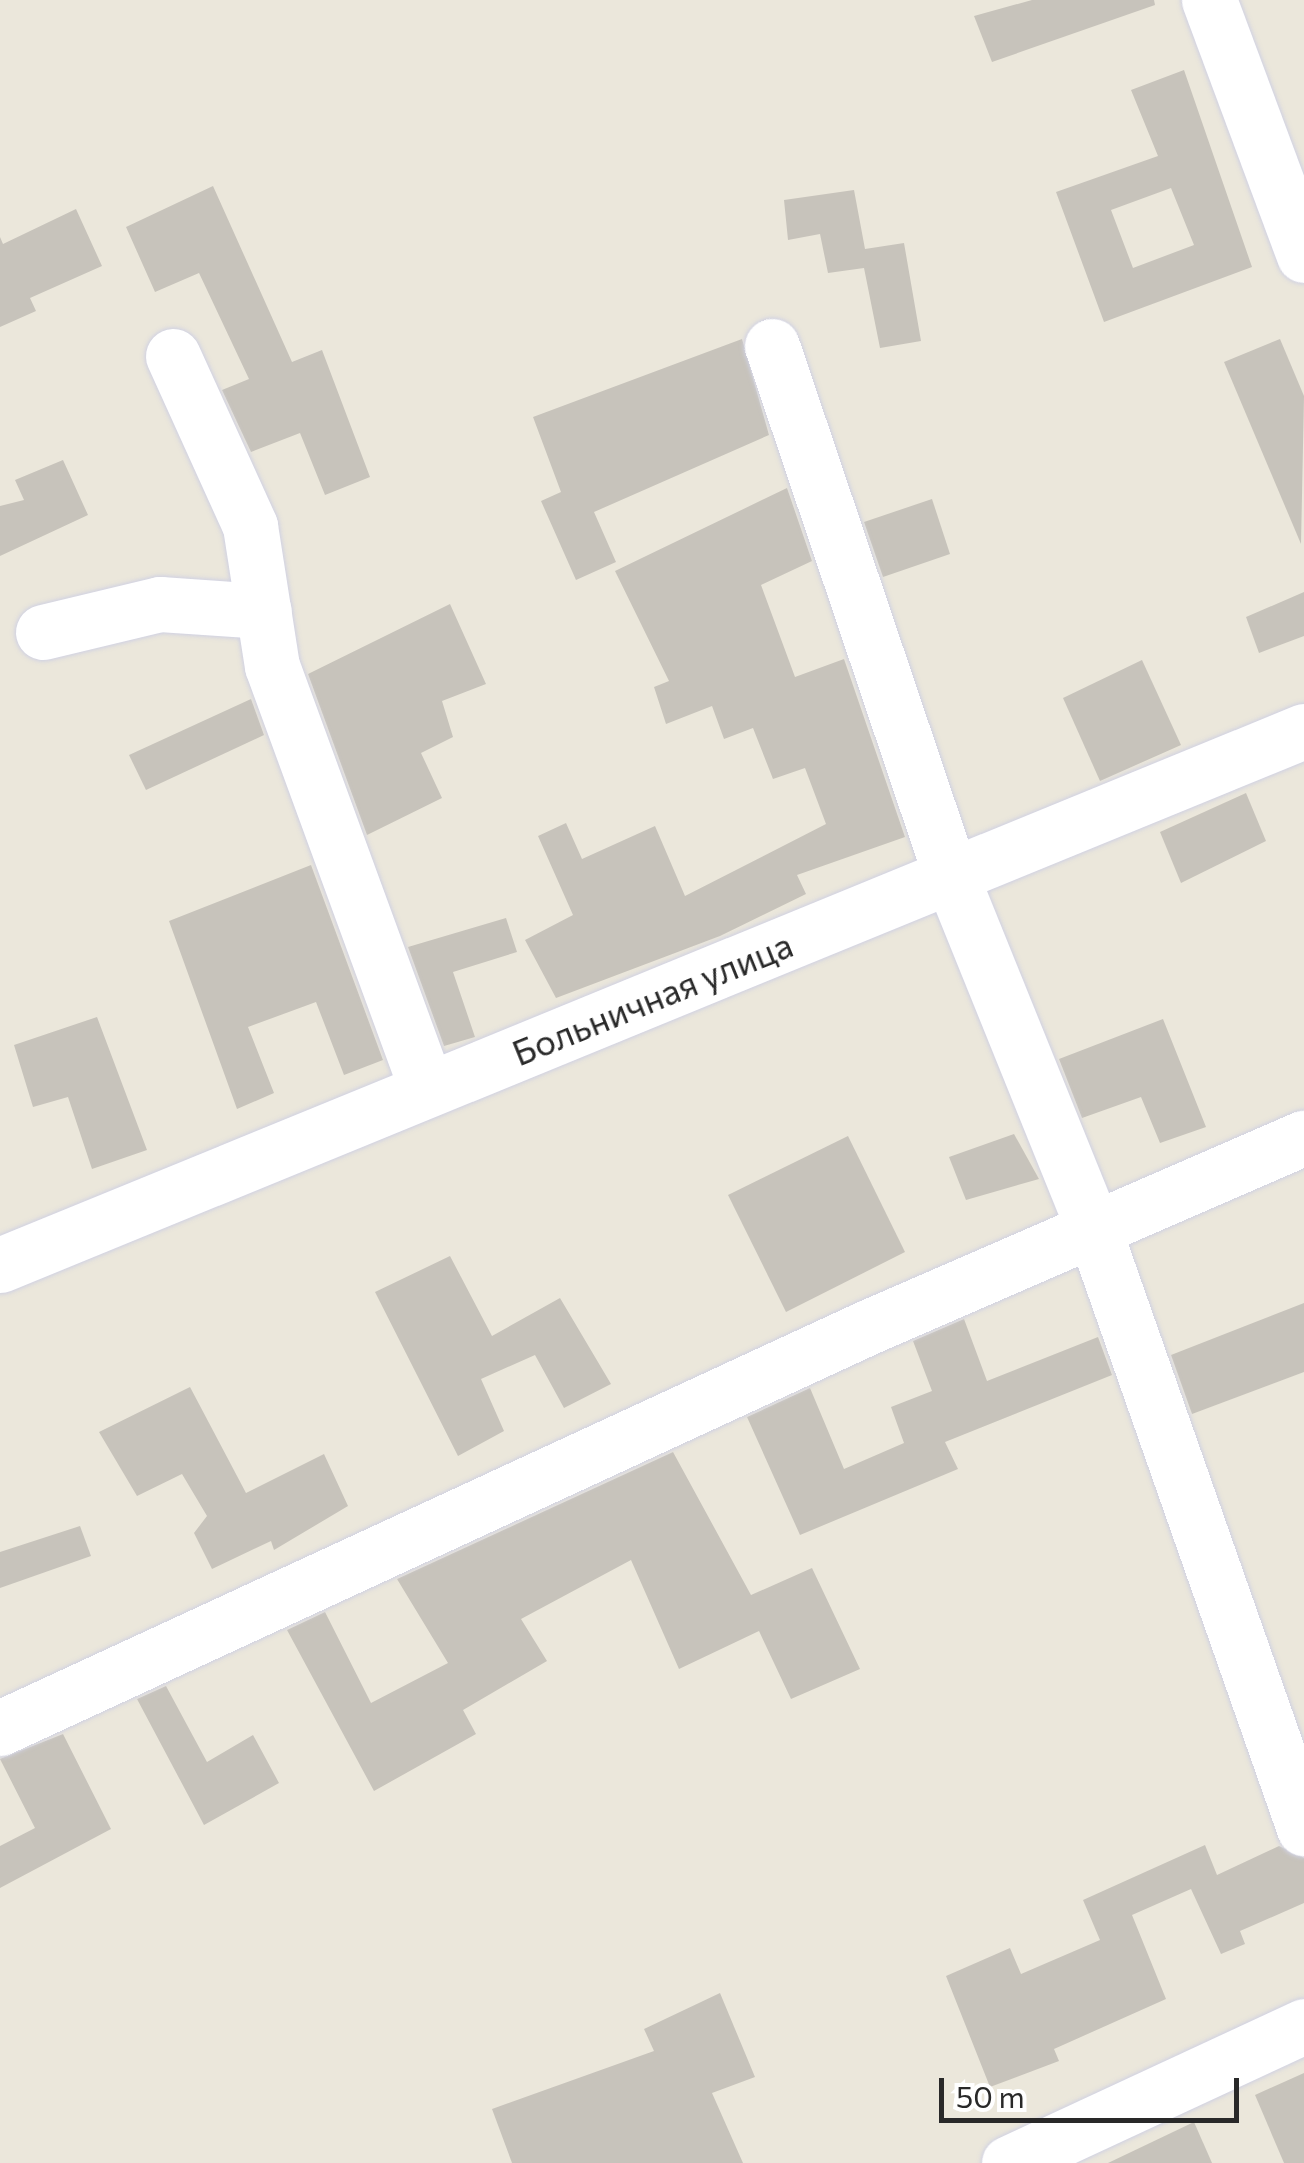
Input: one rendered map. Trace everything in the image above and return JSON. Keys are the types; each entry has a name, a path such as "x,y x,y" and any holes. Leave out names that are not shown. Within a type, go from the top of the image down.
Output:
{"street":[{"path":"1209,0 1304,255"},
{"path":"772,346 950,876 1095,1233 1304,1828"},
{"path":"173,356 250,526 272,666 427,1090"},
{"path":"43,632 160,604 264,611"},
{"name":"Больничная улица","path":"0,1265 1304,731"},
{"path":"0,1728 866,1328 1095,1233 1304,1138"},
{"path":"1009,2163 1304,2026"}],"building":[{"path":"1032,0 1154,0 1155,5 992,62 974,16"},
{"path":"1184,70 1252,267 1104,322 1056,192 1158,156 1131,90","holes":["1171,188 1194,245 1133,268 1111,210"]},
{"path":"213,186 292,362 322,350 370,477 325,495 300,433 251,452 222,390 249,379 199,273 155,292 126,227"},
{"path":"854,190 865,249 904,243 921,341 880,348 864,268 828,273 820,234 788,240 784,200"},
{"path":"76,209 102,266 30,298 36,311 0,327 0,237 3,244"},
{"path":"742,339 769,435 594,512 616,562 576,580 541,501 561,492 533,417"},
{"path":"1280,339 1304,396 1301,544 1224,362"},
{"path":"63,460 88,515 0,556 0,506 24,500 15,480"},
{"path":"787,488 812,561 761,585 795,677 844,659 905,837 797,875 806,894 720,936 556,998 525,940 573,915 538,836 566,823 582,859 655,826 685,896 826,824 805,768 773,779 753,728 724,739 712,706 666,724 654,687 669,681 615,571"},
{"path":"932,499 950,554 883,577 864,522"},
{"path":"1304,592 1304,636 1259,653 1246,617"},
{"path":"450,604 486,684 442,701 453,737 421,753 442,798 367,835 308,674"},
{"path":"1142,660 1181,745 1100,781 1063,698"},
{"path":"251,699 264,735 146,790 129,755"},
{"path":"1246,793 1266,841 1181,883 1160,832"},
{"path":"311,865 383,1060 344,1075 316,1002 248,1027 274,1093 237,1109 169,921"},
{"path":"506,918 517,952 453,972 475,1037 444,1046 408,947"},
{"path":"97,1017 147,1150 92,1169 68,1097 33,1107 14,1045"},
{"path":"1163,1019 1206,1127 1160,1143 1141,1097 1082,1118 1059,1059"},
{"path":"1014,1134 1039,1179 966,1200 949,1157"},
{"path":"848,1136 905,1252 786,1312 728,1195"},
{"path":"450,1256 492,1336 560,1298 611,1384 564,1408 535,1355 481,1379 504,1431 458,1456 375,1292"},
{"path":"1304,1303 1304,1372 1192,1414 1171,1355"},
{"path":"964,1319 987,1381 1098,1337 1112,1375 945,1442 958,1469 800,1535 747,1417 810,1388 844,1469 904,1443 891,1407 932,1391 913,1341"},
{"path":"190,1387 246,1493 324,1454 348,1506 274,1550 271,1541 212,1569 194,1533 207,1516 182,1474 137,1496 99,1432"},
{"path":"673,1452 751,1595 812,1568 860,1669 791,1699 759,1631 679,1669 631,1560 521,1619 547,1661 463,1710 476,1734 374,1791 287,1630 325,1612 371,1703 448,1663 397,1579"},
{"path":"80,1526 91,1556 0,1588 0,1552"},
{"path":"166,1686 207,1762 253,1735 279,1783 204,1825 137,1699"},
{"path":"63,1734 111,1829 0,1888 0,1846 35,1828 0,1759"},
{"path":"1205,1845 1217,1875 1279,1846 1304,1858 1304,1903 1240,1931 1245,1944 1221,1954 1191,1889 1132,1915 1166,1999 1054,2049 1059,2061 990,2087 946,1976 1010,1948 1021,1974 1100,1940 1083,1900"},
{"path":"720,1993 755,2077 712,2093 743,2163 512,2163 492,2109 654,2051 644,2029"},
{"path":"1304,2073 1304,2163 1284,2163 1255,2095"},
{"path":"1194,2122 1212,2163 1108,2163"}]}
